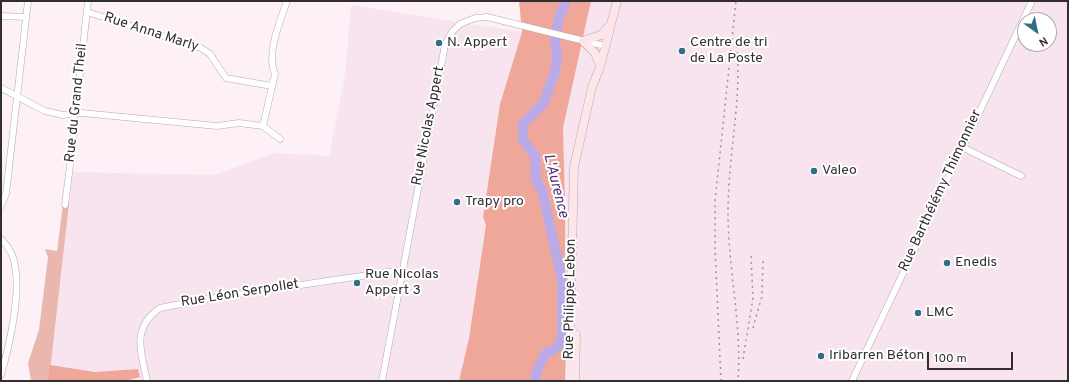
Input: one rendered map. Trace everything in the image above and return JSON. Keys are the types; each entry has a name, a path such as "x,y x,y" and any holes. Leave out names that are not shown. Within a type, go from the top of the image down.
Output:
{"street":[{"path":"1,206 6,194 28,1"},
{"name":"Rue du Grand Theil","path":"65,205 75,126 73,114 77,101 88,1"},
{"path":"262,126 275,74 272,68 271,57 287,1"},
{"name":"Rue Philippe Lebon","path":"569,381 574,167 592,88 600,67 617,1"},
{"name":"Rue Barthélémy Thimonnier","path":"852,381 1032,1"},
{"name":"Rue Anna Marly","path":"87,12 201,48 210,54 226,78 272,86"},
{"path":"1,16 26,17"},
{"name":"Rue Nicolas Appert","path":"382,381 445,44 452,32 463,22 487,17 605,46"},
{"path":"600,67 595,53 583,41 601,35 611,23"},
{"name":"Rue Philippe Lebon","path":"575,381 579,169 597,89 597,77"},
{"path":"1,88 45,111 63,115 82,113 217,126 239,123 262,126 280,139"},
{"path":"962,147 1021,176"},
{"path":"1,239 11,252 15,265 16,278 13,318 8,349 1,375"},
{"name":"Rue Léon Serpollet","path":"147,381 140,348 140,332 150,317 160,308 255,291 402,272"}],"shaded area":[{"path":"519,1 591,1 563,128 565,203 565,381 459,381 469,338 486,225 483,217 500,104 522,32"},
{"path":"591,1 1068,1 1068,381 565,381 565,203 563,128"},
{"path":"351,5 522,32 500,104 483,217 486,224 469,338 459,381 126,381 140,377 138,369 95,372 51,366 73,172 214,175 275,153 329,156 345,75"},
{"path":"63,204 69,204 49,381 31,381 28,363 39,330 48,257 45,249 57,251"},
{"path":"50,365 95,372 138,369 140,377 126,381 48,381"}],"waterway":[{"name":"L'Aurence","path":"535,381 537,370 546,353 556,348 562,339 562,279 542,191 536,180 535,156 523,140 523,124 543,104 555,72 557,58 555,40 558,21 566,1"}],"railway":[{"path":"721,381 715,248 715,201 736,1"},
{"path":"736,40 738,83 730,169 728,212 730,254 737,318 739,360 738,381"},
{"path":"743,359 753,298 751,255"},
{"path":"753,328 762,296 763,260"}],"place":[{"name":"N. Appert","path":"439,43"},
{"name":"Centre de tri de La Poste","path":"682,51"},
{"name":"Valeo","path":"814,171"},
{"name":"Trapy pro","path":"457,202"},
{"name":"Enedis","path":"947,263"},
{"name":"Rue Nicolas Appert 3","path":"357,283"},
{"name":"LMC","path":"918,313"},
{"name":"Iribarren Béton","path":"821,356"}]}
